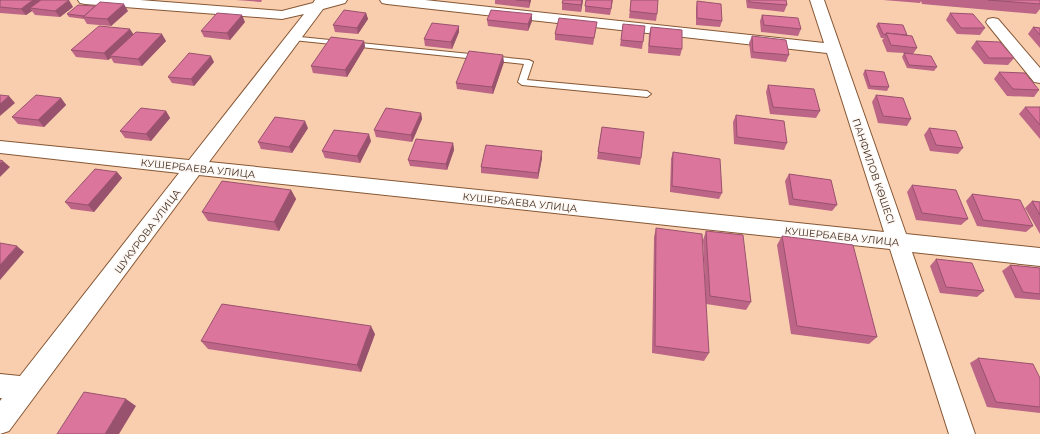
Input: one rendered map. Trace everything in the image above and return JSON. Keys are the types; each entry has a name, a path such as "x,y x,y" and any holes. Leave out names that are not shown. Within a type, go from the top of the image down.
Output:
{"street":[{"path":"85,0 282,15 320,2 340,0"},
{"path":"388,0 833,49"},
{"name":"ПАНФИЛОВ КӨШЕСІ","path":"817,0 962,434"},
{"name":"ШУКУРОВА УЛИЦА","path":"0,422 320,2"},
{"path":"993,22 1040,78"},
{"name":"КУШЕРБАЕВА УЛИЦА","path":"0,147 1040,257"},
{"path":"0,386 25,389"}],"lane":[{"path":"293,38 529,62 522,82 647,94"}],"building":[{"path":"1,0 33,0 21,9 0,7"},
{"path":"41,0 69,0 55,11 30,8"},
{"path":"563,0 582,0 581,5 562,3"},
{"path":"586,0 612,0 611,9 585,6"},
{"path":"631,0 658,0 657,14 630,11"},
{"path":"749,0 786,0 787,5 749,2"},
{"path":"988,0 1040,0 1040,4"},
{"path":"697,1 721,4 722,21 697,18"},
{"path":"100,2 124,4 107,19 83,17"},
{"path":"78,5 95,6 84,16 67,14"},
{"path":"344,10 366,13 357,28 333,25"},
{"path":"491,10 532,14 528,24 487,20"},
{"path":"217,13 242,15 227,33 201,31"},
{"path":"950,13 973,14 985,28 961,28"},
{"path":"762,15 798,18 801,29 764,25"},
{"path":"559,18 597,22 594,38 555,34"},
{"path":"432,23 459,26 451,42 424,39"},
{"path":"878,23 903,25 907,35 883,34"},
{"path":"623,24 645,26 643,42 621,40"},
{"path":"99,26 130,29 104,53 71,50"},
{"path":"651,27 682,30 682,49 649,46"},
{"path":"1033,27 1040,28 1040,35"},
{"path":"136,32 162,34 138,59 110,56"},
{"path":"886,33 912,36 917,48 891,45"},
{"path":"752,36 786,40 789,55 753,52"},
{"path":"331,37 364,41 345,70 311,66"},
{"path":"976,41 1000,42 1014,58 989,58"},
{"path":"469,51 503,55 492,87 456,83"},
{"path":"189,53 211,56 191,79 168,77"},
{"path":"904,53 931,56 937,67 909,65"},
{"path":"865,70 884,72 889,87 870,86"},
{"path":"999,72 1025,73 1039,90 1013,89"},
{"path":"768,85 814,89 820,111 773,107"},
{"path":"0,95 9,96 0,104"},
{"path":"36,95 61,98 38,120 12,117"},
{"path":"876,95 903,98 911,119 883,116"},
{"path":"1025,107 1040,107 1040,125"},
{"path":"141,108 166,111 146,134 120,131"},
{"path":"386,108 421,113 411,135 374,130"},
{"path":"736,115 784,121 787,143 737,137"},
{"path":"275,117 305,121 289,147 258,142"},
{"path":"602,127 644,132 641,158 598,152"},
{"path":"929,128 956,131 963,148 936,145"},
{"path":"334,130 369,134 357,156 322,151"},
{"path":"416,139 453,143 446,164 408,160"},
{"path":"486,145 542,151 538,173 481,167"},
{"path":"673,152 720,159 722,193 672,186"},
{"path":"95,169 117,172 88,205 65,202"},
{"path":"789,174 831,180 837,205 793,199"},
{"path":"222,181 291,190 274,222 202,212"},
{"path":"912,185 956,190 968,219 922,213"},
{"path":"972,194 1020,200 1033,226 983,220"},
{"path":"1032,201 1040,202 1040,215"},
{"path":"656,228 702,234 709,353 655,346"},
{"path":"706,231 743,235 751,302 710,296"},
{"path":"782,236 853,245 877,337 797,326"},
{"path":"0,243 17,246 0,265"},
{"path":"936,259 972,263 984,291 946,287"},
{"path":"1010,265 1040,268 1040,294 1023,292"},
{"path":"222,304 371,326 357,365 201,341"},
{"path":"978,358 1033,364 1040,378 1040,407 996,402"},
{"path":"84,392 126,399 105,434 57,434"}]}
